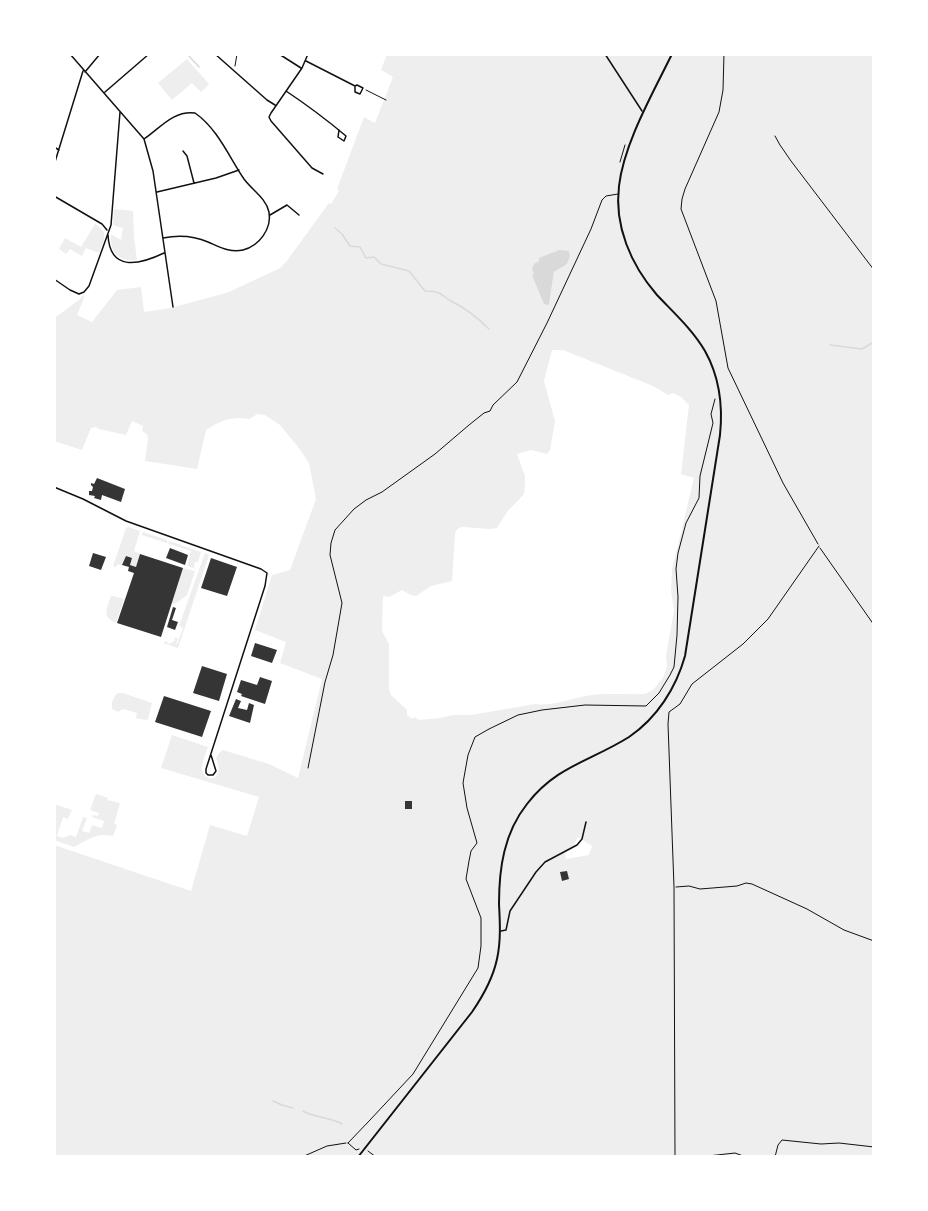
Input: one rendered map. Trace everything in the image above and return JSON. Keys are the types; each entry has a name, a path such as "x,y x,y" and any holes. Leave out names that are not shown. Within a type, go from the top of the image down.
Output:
{"street":[{"path":"70,54 144,139 153,171 174,307"},
{"path":"54,165 85,71 100,54"},
{"path":"104,93 149,54"},
{"path":"215,54 267,100 276,105"},
{"path":"279,54 302,68"},
{"path":"308,54 302,68 270,116 271,121 312,168 323,174"},
{"path":"605,54 644,113"},
{"path":"358,1157 480,1000 489,984 497,959 500,931 501,866 516,820 526,805 550,780 630,736 653,716 671,691 685,656 720,435 720,397 714,372 703,348 691,330 651,288 634,261 625,242 620,222 618,194 626,154 672,54"},
{"path":"306,61 357,85 363,89 361,93 355,92 355,86"},
{"path":"286,91 318,112 339,130"},
{"path":"54,279 79,294 89,286 111,225 120,111"},
{"path":"144,139 173,117 183,113 195,113 216,135 239,171 266,204 269,215 264,235 254,245 242,250 228,250 187,236 163,238"},
{"path":"54,147 60,150"},
{"path":"183,151 187,156 194,184"},
{"path":"156,192 239,171"},
{"path":"54,196 102,224 107,231 111,252 123,261 138,262 165,252"},
{"path":"269,215 286,205 299,215"},
{"path":"54,487 126,520 261,568 267,573 265,586 206,769 210,775 213,775 216,771 211,755"},
{"path":"500,931 506,930 510,911 536,872 545,862 577,845 582,839 586,822"}],"lane":[{"path":"308,768 342,603 330,555 335,530 354,509 435,454 468,425 490,411 493,405 517,382 591,229 602,200 606,196 618,194"}],"path":[{"path":"234,70 237,54"},
{"path":"724,54 723,90 718,112 685,189 681,209 716,301 728,368 745,406 783,483 819,546 874,625"},
{"path":"363,89 386,100"},
{"path":"775,136 791,161 874,270"},
{"path":"620,162 627,141"},
{"path":"302,1157 327,1146 348,1143 413,1074 478,968 482,946 482,918 466,879 471,851 477,843 463,783 468,755 475,737 518,715 542,710 585,705 646,706 660,693 670,675 674,667 677,634 678,553 686,523 699,498 700,476 713,423 711,414 716,396"},
{"path":"675,1157 674,887 669,712 680,704 692,684 743,644 768,619 819,546"},
{"path":"674,887 689,886 700,889 752,884 807,909 844,930 874,941"},
{"path":"775,1157 782,1140 874,1147"},
{"path":"348,1143 356,1150 365,1149 376,1157"},
{"path":"699,1157 735,1153 746,1157"}],"shaded area":[{"path":"387,54 874,54 874,1157 54,1157 54,845 191,891 210,825 247,836 259,797 161,768 172,735 208,747 202,771 208,778 216,777 218,767 216,758 223,750 269,764 298,778 322,679 280,663 286,642 255,630 272,575 290,570 316,499 309,463 298,447 280,425 265,415 257,414 250,419 227,420 206,430 197,469 145,461 147,434 142,431 143,426 132,421 126,435 96,427 91,428 82,450 54,441 54,314 56,317 84,294 77,315 92,322 117,290 141,287 144,312 171,308 229,292 280,268 339,191 337,189 364,117 375,123 393,77 381,70","holes":["559,250 569,252 570,256 567,264 554,272 549,305 533,275 540,258","552,350 563,350 653,386 668,395 673,393 689,405 681,474 694,478 672,570 671,591 674,610 666,656 667,667 663,678 653,690 645,694 592,695 556,703 535,704 471,715 412,719 407,715 407,710 391,695 389,689 389,644 382,631 383,596 389,597 402,590 416,596 431,586 452,581 457,530 462,527 497,528 507,512 524,494 525,476 517,454 531,450 547,454 550,450 555,421 544,381","578,837 592,846 589,855 566,859 565,851 572,848"]},
{"path":"187,59 209,84 201,92 192,83 172,100 158,83"},
{"path":"114,209 133,211 137,260 125,259 116,255 114,251 111,234 121,240 123,228 113,225"},
{"path":"95,224 104,233 99,253 86,248 82,256 70,249 66,254 59,249 65,238 81,247"},
{"path":"559,250 569,251 570,256 567,264 554,272 549,305 544,304 532,275 534,274 532,269 539,258"},
{"path":"126,528 140,531 134,551 140,554 136,567 130,565 132,558 126,556 122,566 118,564 116,567 113,566"},
{"path":"143,532 167,540 167,543 169,541 201,552 198,562 195,562 196,569 187,566 191,551 142,535"},
{"path":"205,553 209,555 178,648 163,643 166,641 169,644 175,641 174,638 178,638 177,644 183,628 179,626"},
{"path":"183,568 195,571 187,595 175,604 172,603"},
{"path":"111,596 124,599 116,623 111,621 107,615"},
{"path":"118,693 152,703 148,719 136,718 137,713 123,709 118,712 112,709 113,700"},
{"path":"96,794 120,803 113,836 97,836 74,847 54,840 56,833 54,833 54,804 72,810 68,819 63,817 57,836 76,837 83,817 87,818 82,831 89,833 92,825 102,828 104,821 92,817 93,815 98,816 99,813 90,810"}],"building":[{"path":"97,478 125,489 121,502 102,495 101,500 89,495 93,487 91,483 94,484"},
{"path":"170,548 188,555 185,565 166,558"},
{"path":"93,553 106,557 101,570 89,566"},
{"path":"140,554 183,568 161,637 117,623 134,573 128,571 129,567 122,565 126,556 132,558 130,565 136,567"},
{"path":"211,558 237,567 227,596 201,588"},
{"path":"173,607 176,608 172,620 178,622 175,630 167,627"},
{"path":"255,643 277,650 272,663 251,656"},
{"path":"202,666 227,674 219,701 193,693"},
{"path":"260,677 272,681 265,704 241,696 242,694 237,692 241,680 257,685"},
{"path":"164,696 211,711 202,737 155,722"},
{"path":"236,699 241,701 238,708 247,710 249,703 254,705 250,723 229,716"},
{"path":"405,801 412,801 412,809 405,809"},
{"path":"567,871 569,879 562,881 560,872"}],"waterway":[{"path":"187,54 199,67"},
{"path":"335,228 350,246 360,247 366,258 374,257 381,264 409,271 425,291 440,294 471,313 489,329"},
{"path":"830,345 862,349 874,342"},
{"path":"273,1101 293,1108"},
{"path":"303,1111 342,1124"}]}
